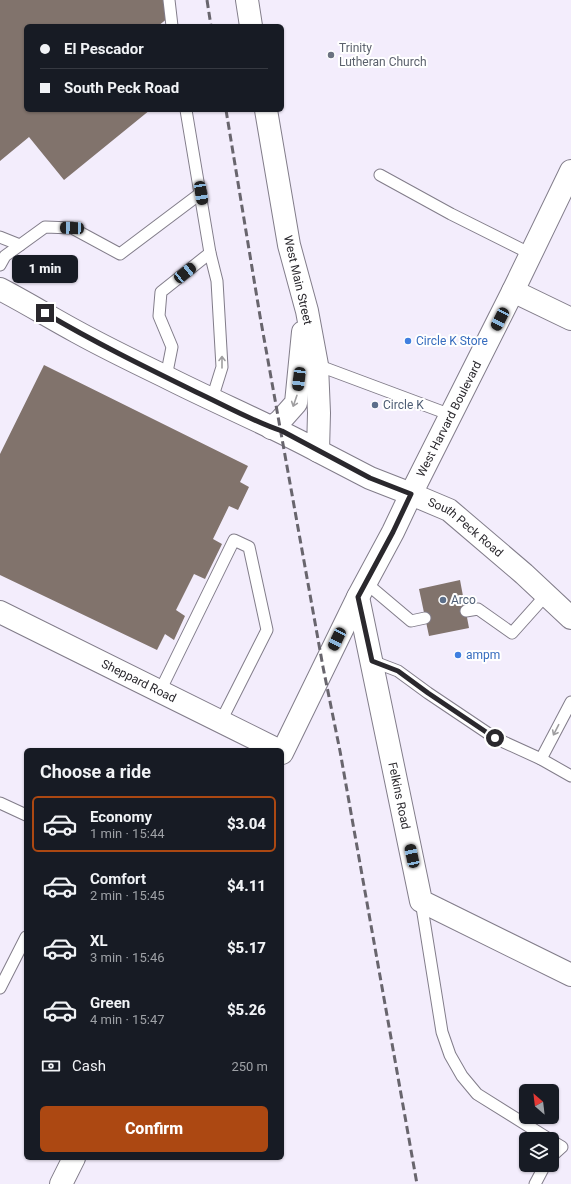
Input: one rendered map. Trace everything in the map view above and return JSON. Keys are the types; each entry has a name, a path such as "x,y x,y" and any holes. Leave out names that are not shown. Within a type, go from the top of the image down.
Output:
{"street":[{"path":"247,0 251,24"},
{"name":"West Main Street","path":"266,112 289,245 306,307 317,365 319,413 318,451"},
{"name":"West Harvard Boulevard","path":"284,748 513,291 571,171"},
{"name":"South Peck Road","path":"0,289 77,332 212,400 271,428 282,431 370,478 450,510 571,618"},
{"path":"513,291 571,319"},
{"path":"271,428 296,403 306,307"},
{"name":"Felkins Road","path":"362,590 372,661 421,901"},
{"name":"Sheppard Road","path":"0,612 274,748"},
{"path":"421,901 571,975"},
{"path":"60,1184 73,1160"}],"lane":[{"path":"170,0 172,24"},
{"path":"186,112 210,253 217,281 222,367 212,400"},
{"path":"380,175 451,214 531,254"},
{"path":"0,265 5,256 45,227 72,228 120,254 201,193"},
{"path":"0,237 20,245"},
{"path":"166,377 172,347 160,316 161,292 210,253"},
{"path":"317,365 451,415"},
{"path":"160,691 234,540 249,547 267,630 221,721"},
{"path":"362,590 411,621 425,618"},
{"path":"466,611 478,609 512,633 546,595"},
{"path":"372,661 398,671 495,738 542,759 571,776"},
{"path":"542,759 571,702"},
{"path":"0,803 24,814"},
{"path":"421,901 442,1032 450,1055 462,1076 478,1094 538,1132"},
{"path":"0,988 24,940"},
{"path":"535,1184 541,1172"}],"building":[{"path":"0,0 165,0 168,18 160,24 24,24 24,112 148,112 64,180 29,137 0,161"},
{"path":"44,365 248,466 240,482 249,487 238,510 229,506 213,539 222,544 205,579 194,574 176,610 185,616 174,640 165,634 157,650 0,575 0,454"},
{"name":"Arco","path":"460,580 469,628 429,636 419,589"}],"railway":[{"path":"207,0 211,24"},
{"path":"226,112 260,316 323,667 340,751 417,1184"}],"place":[{"name":"Trinity Lutheran Church","path":"331,55"},
{"name":"Circle K Store","path":"408,341"},
{"name":"Circle K","path":"375,405"},
{"name":"Arco","path":"443,600"},
{"name":"ampm","path":"458,655"}],"route":[{"path":"45,313 90,339 212,400 271,428 282,431 370,478 411,494 393,532 358,597 372,661 398,671 495,738"}]}
